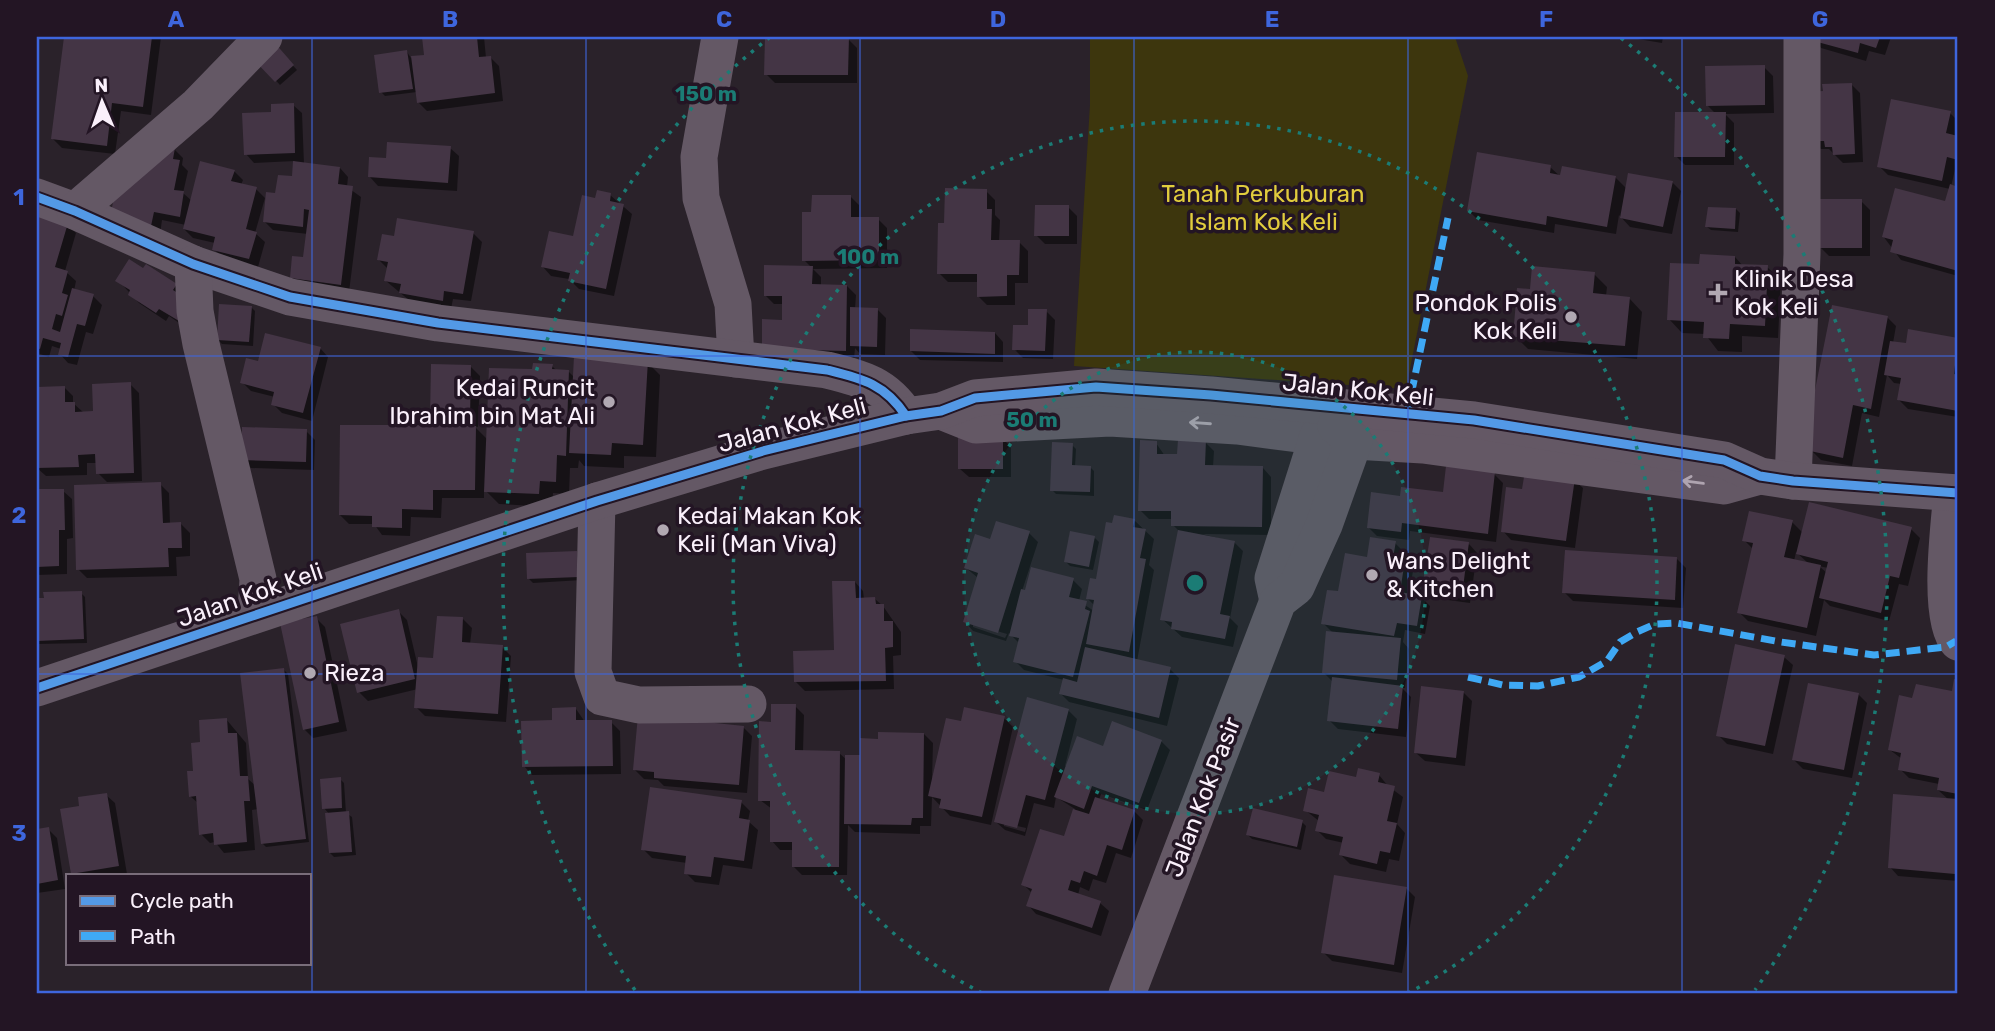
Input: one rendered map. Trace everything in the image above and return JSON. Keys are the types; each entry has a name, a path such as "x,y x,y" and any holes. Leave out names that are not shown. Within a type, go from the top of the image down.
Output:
{"street":[{"path":"75,211 198,105 264,37"},
{"path":"720,37 699,157 701,198 733,303 736,359"},
{"path":"1776,478 1802,254 1802,37"},
{"path":"37,197 75,211 193,264 290,297 381,314 827,370 864,380 924,414"},
{"path":"193,264 195,311 201,344 258,579 256,612"},
{"name":"Jalan Kok Keli","path":"37,688 256,612 597,501 763,451 924,414 975,398 1096,387 1474,420 1724,460 1776,478"},
{"path":"1211,395 1246,411 1337,435 1350,424 1440,429 1474,420"},
{"name":"Jalan Kok Keli","path":"924,414 976,425 1110,418 1237,426 1423,445 1724,486 1776,478 1955,493"},
{"path":"1237,426 1275,452 1283,463 1292,495 1307,528 1368,473 1398,454 1423,445"},
{"name":"Jalan Kok Pasir","path":"1127,994 1278,601 1296,587 1307,528 1337,435"},
{"path":"1955,493 1946,552 1949,624 1958,642"},
{"path":"597,501 593,672 602,697 639,705 748,705"}],"green space":[{"name":"Tanah Perkuburan Islam Kok Keli","path":"1090,37 1455,37 1468,76 1406,389 1074,366 1090,105"}],"building":[{"path":"64,37 152,37 143,107 112,103 107,146 51,139"},
{"path":"422,37 477,37 479,57 491,56 495,93 417,103 411,56 424,55"},
{"path":"765,37 849,37 848,75 764,75"},
{"path":"1811,37 1880,37 1876,48 1860,43 1858,53 1810,40"},
{"path":"274,42 294,65 275,82 254,60"},
{"path":"407,50 413,89 379,93 374,55"},
{"path":"1765,65 1765,105 1706,106 1705,66"},
{"path":"1852,83 1855,154 1833,155 1832,147 1825,147 1824,141 1811,141 1808,92 1823,91 1822,84"},
{"path":"1891,99 1951,111 1946,133 1958,136 1958,160 1947,157 1942,181 1877,167"},
{"path":"294,103 295,153 244,155 242,113 271,112 271,104"},
{"path":"1675,112 1726,112 1725,157 1674,157"},
{"path":"387,142 451,146 448,183 368,177 369,157 386,158"},
{"path":"175,148 173,159 180,160 174,190 184,191 180,217 154,212 151,226 110,219 116,185"},
{"path":"1477,152 1551,165 1550,173 1560,175 1562,166 1616,176 1607,227 1547,216 1546,225 1467,211"},
{"path":"200,161 235,170 231,181 257,187 246,229 257,232 249,259 212,250 215,237 183,229"},
{"path":"293,161 340,167 338,184 353,186 341,285 290,278 292,256 303,257 309,210 304,209 303,227 263,222 266,192 275,193 278,175 292,176"},
{"path":"1628,173 1673,181 1663,227 1620,218"},
{"path":"1950,184 1958,187 1958,271 1890,252 1893,240 1882,237 1895,188 1945,201"},
{"path":"945,188 987,189 987,209 992,209 991,240 1020,240 1019,275 1007,275 1007,296 977,297 977,274 937,274 938,223 944,223"},
{"path":"597,190 611,193 610,201 624,204 606,289 568,281 570,273 541,267 549,231 573,236 582,195 595,198"},
{"path":"812,195 851,195 851,217 879,217 879,260 802,261 802,212 811,212"},
{"path":"1818,199 1862,199 1862,248 1818,248"},
{"path":"1035,205 1069,205 1069,236 1034,236"},
{"path":"1708,207 1736,208 1735,229 1705,227"},
{"path":"37,214 68,223 55,267 68,271 62,293 68,295 62,316 56,314 52,329 60,332 72,288 94,294 85,326 77,324 68,357 58,355 61,343 43,338 40,349 37,348"},
{"path":"397,218 474,231 463,294 444,291 443,301 399,293 401,284 384,281 388,262 377,260 382,234 394,236"},
{"name":"Klinik Desa Kok Keli","path":"1700,254 1735,256 1735,264 1768,265 1765,326 1730,324 1729,339 1703,338 1704,322 1667,320 1670,263 1699,264"},
{"path":"129,259 143,268 146,264 177,284 173,290 192,302 179,321 159,309 156,313 128,295 130,290 115,281"},
{"path":"764,265 813,266 812,284 847,285 846,351 762,349 762,319 782,320 782,296 764,296"},
{"name":"Pondok Polis Kok Keli","path":"1532,266 1595,272 1593,293 1630,297 1625,346 1513,337 1517,288 1530,289"},
{"path":"219,304 252,306 249,342 217,340"},
{"path":"1832,305 1888,316 1871,409 1853,405 1843,458 1810,451 1814,395"},
{"path":"850,307 878,308 877,347 850,346"},
{"path":"1028,309 1047,309 1045,351 1012,350 1013,325 1028,325"},
{"path":"910,329 995,332 995,354 910,351"},
{"path":"1908,329 1958,338 1954,374 1958,375 1958,411 1897,400 1901,378 1884,375 1890,341 1906,343"},
{"path":"265,333 321,347 303,413 271,405 274,392 240,383 246,358 258,361"},
{"name":"Kedai Runcit Ibrahim bin Mat Ali","path":"574,356 648,360 643,445 612,443 611,455 569,453"},
{"path":"533,363 553,364 552,369 569,370 566,456 557,455 556,482 540,481 539,494 484,492 489,368 532,369"},
{"path":"431,364 471,365 470,418 430,418"},
{"path":"131,382 134,473 96,474 95,454 78,455 79,467 37,468 37,387 65,386 65,402 75,402 75,412 93,411 92,384"},
{"path":"388,419 415,419 415,425 476,426 475,490 433,490 433,510 402,509 402,528 372,527 372,516 339,515 340,425 388,425"},
{"path":"242,427 307,429 306,462 241,460"},
{"path":"1003,436 1003,469 958,469 958,437"},
{"path":"1140,440 1157,441 1157,454 1177,454 1178,440 1206,440 1205,465 1263,466 1262,527 1171,526 1171,511 1138,511"},
{"path":"1052,442 1073,443 1072,465 1091,466 1090,492 1050,491"},
{"path":"1446,466 1495,472 1488,534 1402,523 1401,532 1367,528 1371,492 1400,496 1401,487 1443,492"},
{"path":"1525,471 1575,478 1566,541 1501,532 1506,487 1522,489"},
{"path":"161,482 163,523 181,522 182,548 168,548 169,567 76,570 74,485"},
{"path":"37,489 64,489 65,530 59,530 59,566 37,567"},
{"path":"1809,502 1912,527 1899,578 1890,576 1881,613 1819,598 1828,562 1796,554"},
{"path":"1749,511 1793,520 1784,557 1821,565 1807,628 1737,613 1753,543 1742,541"},
{"path":"1114,515 1135,519 1133,527 1146,529 1140,558 1146,559 1129,652 1086,644 1094,600 1086,599 1090,578 1096,579 1106,522 1112,523"},
{"path":"996,521 1030,531 998,633 963,622 978,573 964,568 975,534 990,539"},
{"path":"1178,530 1235,541 1220,614 1230,616 1225,639 1171,629 1172,622 1160,620"},
{"path":"1070,531 1095,536 1089,567 1064,562"},
{"name":"Wans Delight & Kitchen","path":"1370,537 1396,541 1393,558 1405,560 1400,592 1422,596 1417,626 1397,623 1394,636 1321,624 1327,590 1338,591 1345,553 1367,557"},
{"path":"1430,537 1469,542 1462,595 1422,589"},
{"path":"1565,550 1677,557 1675,600 1562,593"},
{"path":"577,551 579,577 527,579 526,553"},
{"path":"1031,567 1074,578 1069,597 1087,601 1085,609 1090,611 1073,677 1013,662 1019,638 1009,636 1021,589 1025,590"},
{"path":"832,581 855,581 856,598 875,597 876,604 884,604 884,621 893,621 893,647 885,648 886,681 794,682 793,651 834,650"},
{"path":"82,591 84,639 37,641 37,598 44,598 43,592"},
{"path":"399,609 415,679 357,693 340,624"},
{"name":"Rieza","path":"317,616 339,722 303,730 280,623"},
{"path":"437,616 463,617 462,642 503,645 498,714 414,708 418,657 433,658"},
{"path":"1326,631 1401,638 1397,680 1322,673"},
{"path":"1735,644 1785,655 1765,746 1716,736"},
{"path":"1085,647 1171,667 1159,718 1059,694 1063,678 1077,682"},
{"path":"284,668 306,839 261,844 240,673"},
{"path":"1332,677 1403,686 1398,729 1327,721"},
{"path":"1954,679 1958,680 1958,794 1937,790 1939,778 1898,770 1901,753 1888,750 1899,695 1912,698 1916,684 1952,691"},
{"path":"1808,683 1859,693 1844,770 1792,760"},
{"path":"1421,686 1464,691 1456,758 1414,753"},
{"path":"1027,697 1069,709 1045,800 1026,795 1017,828 994,822"},
{"path":"771,704 796,704 795,750 840,751 839,867 792,867 792,842 770,842 770,801 758,801 759,721 771,722"},
{"path":"576,707 576,720 612,720 613,766 522,767 521,721 552,720 552,708"},
{"path":"964,707 1005,716 982,817 939,808 941,799 928,796 946,718 961,721"},
{"path":"638,715 744,726 739,785 654,778 654,772 633,770"},
{"path":"227,718 228,733 237,733 240,776 248,776 250,801 244,801 247,842 214,845 213,833 199,835 196,796 189,797 187,771 193,771 191,743 200,742 199,720"},
{"path":"1112,721 1162,740 1139,803 1092,786 1084,809 1054,797 1077,736 1103,746"},
{"path":"878,732 924,733 923,818 912,818 911,825 844,824 845,755 860,755 860,738 878,739"},
{"path":"1358,768 1380,773 1378,782 1395,786 1387,821 1397,823 1390,853 1380,851 1377,864 1339,855 1343,837 1315,831 1319,815 1303,811 1308,788 1324,792 1329,771 1356,777"},
{"path":"341,777 342,808 322,809 320,779"},
{"path":"650,787 742,800 739,818 750,820 744,861 714,857 711,877 684,874 686,856 641,850"},
{"path":"107,793 119,866 71,874 60,809 79,806 78,797"},
{"path":"1893,794 1958,799 1955,874 1888,868"},
{"path":"1095,797 1135,810 1122,850 1107,845 1097,876 1084,871 1080,883 1071,880 1068,890 1101,901 1092,928 1026,906 1032,889 1021,885 1040,829 1064,836 1073,809 1089,814"},
{"path":"1253,808 1303,820 1297,847 1246,835"},
{"path":"349,811 352,852 329,853 325,813"},
{"path":"49,827 58,880 37,884 37,829"},
{"path":"1334,875 1407,887 1394,965 1321,953"}],"marked path":[{"path":"1407,414 1448,218"},
{"path":"1468,677 1503,685 1538,686 1579,677 1607,661 1620,642 1655,624 1676,623 1874,655 1946,647 1956,641"}],"cycle path":[{"path":"37,197 75,211 193,264 290,297 438,323 827,370 872,384 890,397 906,416"},
{"path":"37,688 597,501 763,451 906,416 941,411 975,398 1096,387 1474,420 1724,460 1760,476 1793,481 1958,493"}],"place":[{"name":"Klinik Desa Kok Keli","path":"1718,293"},
{"name":"Pondok Polis Kok Keli","path":"1571,317"},
{"name":"Kedai Runcit Ibrahim bin Mat Ali","path":"609,402"},
{"name":"Kedai Makan Kok Keli (Man Viva)","path":"663,530"},
{"name":"Wans Delight & Kitchen","path":"1372,575"},
{"name":"Rieza","path":"310,673"}]}
